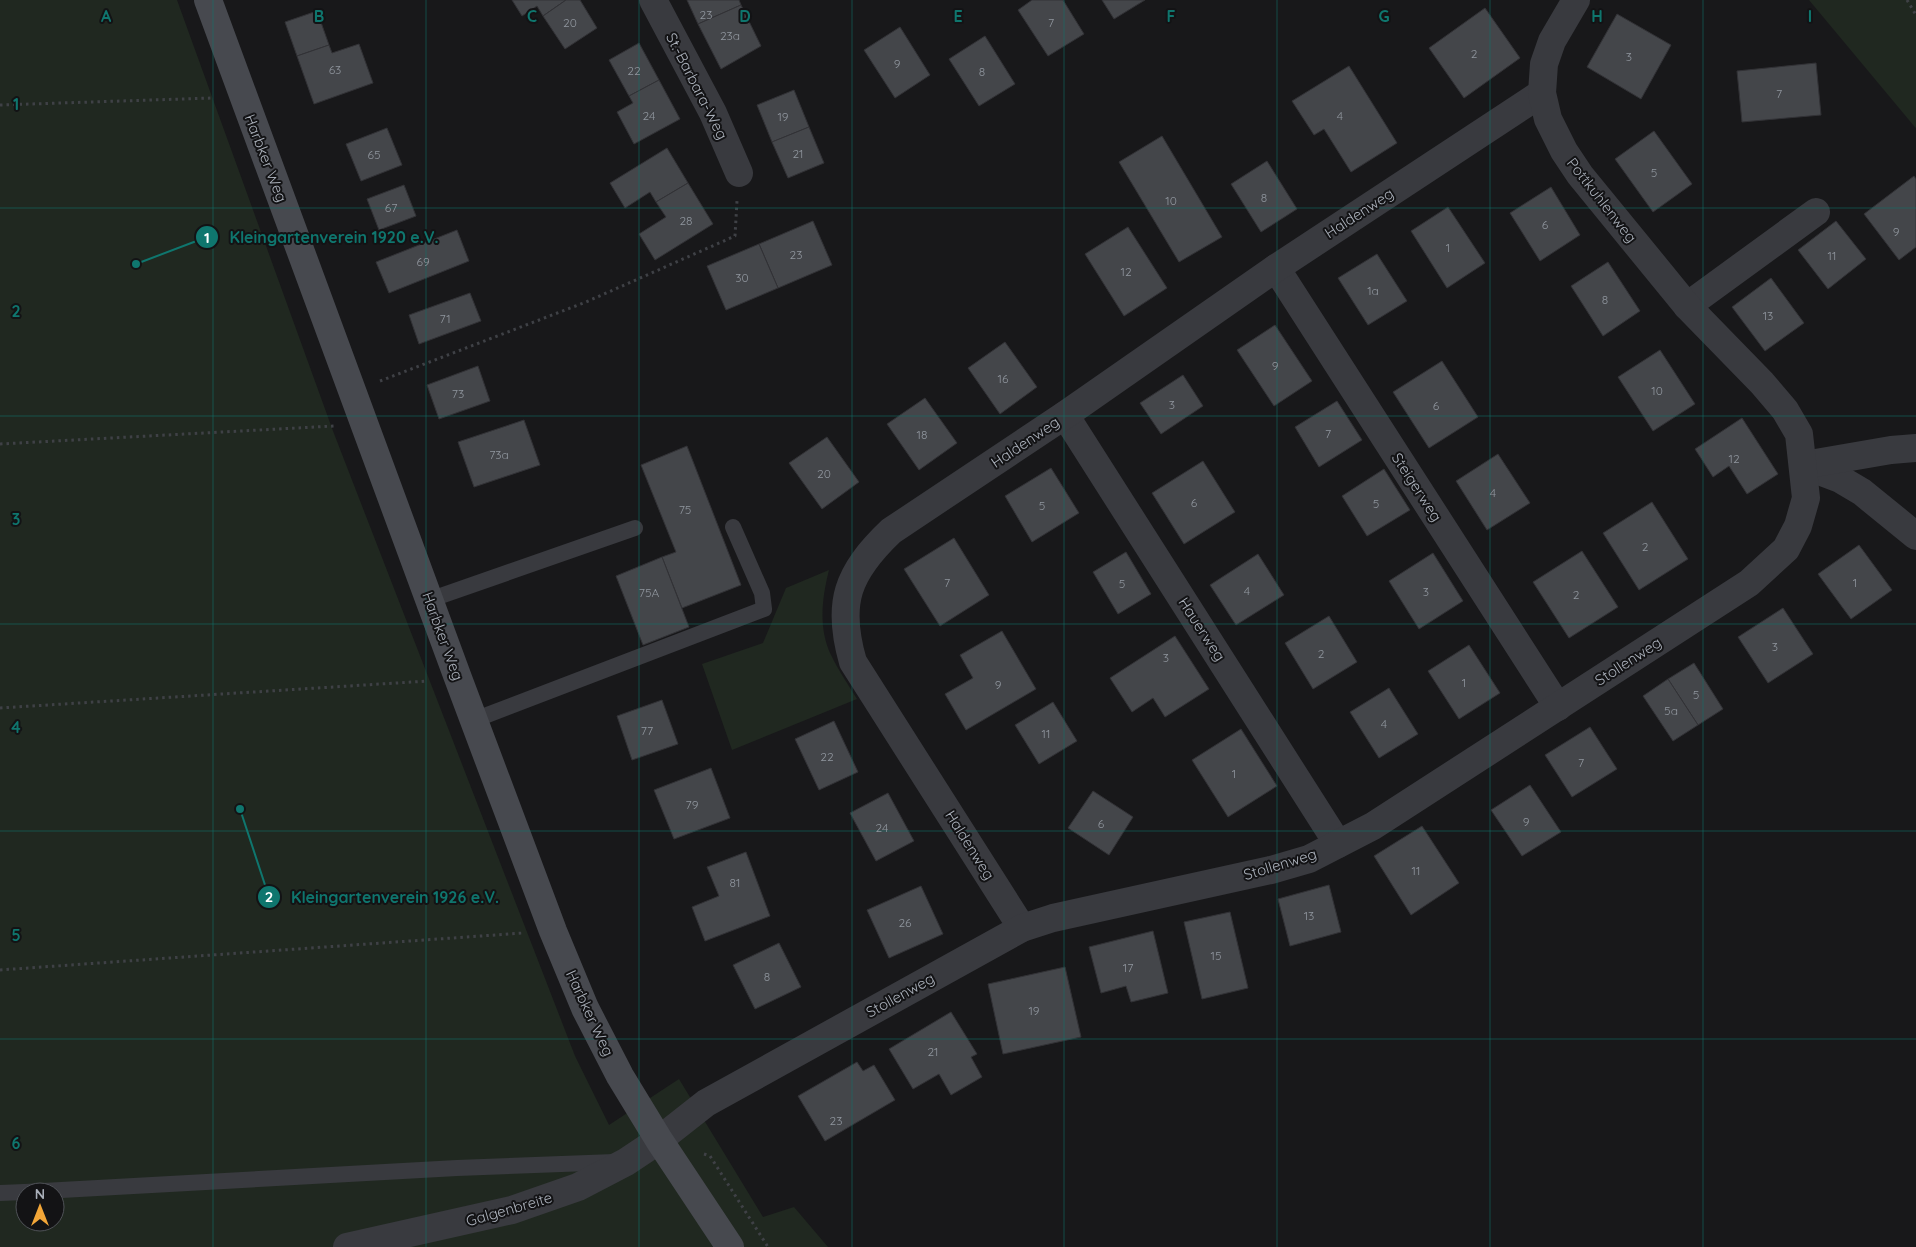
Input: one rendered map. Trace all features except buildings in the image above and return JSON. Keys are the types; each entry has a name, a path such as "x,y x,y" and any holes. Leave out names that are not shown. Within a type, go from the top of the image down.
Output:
{"main road":[{"name":"Harbker Weg","path":"208,0 458,678 553,931 585,1008 620,1076 659,1140 730,1247"}],"street":[{"name":"St.-Barbara-Weg","path":"653,0 712,113 739,173"},
{"name":"Pottkuhlenweg","path":"1576,0 1552,42 1544,64 1542,93 1548,119 1564,151 1580,175 1687,306 1786,410 1799,434 1803,465"},
{"name":"Haldenweg","path":"1022,928 854,662 846,638 844,613 848,592 858,571 872,549 891,531 1065,415 1276,268 1542,93"},
{"path":"1687,306 1816,212"},
{"name":"Steigerweg","path":"1276,268 1558,707"},
{"name":"Hauerweg","path":"1065,415 1338,844"},
{"path":"1803,465 1891,450 1916,448"},
{"path":"1803,465 1840,479 1862,492 1916,536"},
{"name":"Stollenweg","path":"659,1140 706,1103 1022,928 1053,918 1270,870 1309,859 1373,826 1749,583 1786,549 1798,526 1806,498 1803,465"},
{"name":"Galgenbreite","path":"347,1247 512,1210 578,1187 626,1162 659,1140"}],"lane":[{"path":"474,720 764,609 762,593 733,527"},
{"path":"429,600 635,528"},
{"path":"65,1190 457,1168 626,1162"},
{"path":"0,1193 15,1192"}],"path":[{"path":"1906,0 1916,15"},
{"path":"0,105 242,96"},
{"path":"353,391 586,302 735,236 739,173"},
{"path":"0,444 365,424"},
{"path":"0,708 458,678"},
{"path":"0,970 553,931"}],"shaded area":[{"path":"0,0 177,0 333,431 575,1056 609,1125 679,1079 763,1217 794,1207 828,1247 0,1247"},
{"path":"1809,0 1916,0 1916,128 1914,126"},
{"path":"829,570 822,613 824,634 834,661 857,699 732,750 702,664 763,643 786,588"}],"place":[{"name":"Kleingartenverein 1920 e.V.","path":"136,264"},
{"name":"Kleingartenverein 1926 e.V.","path":"240,809"}]}
